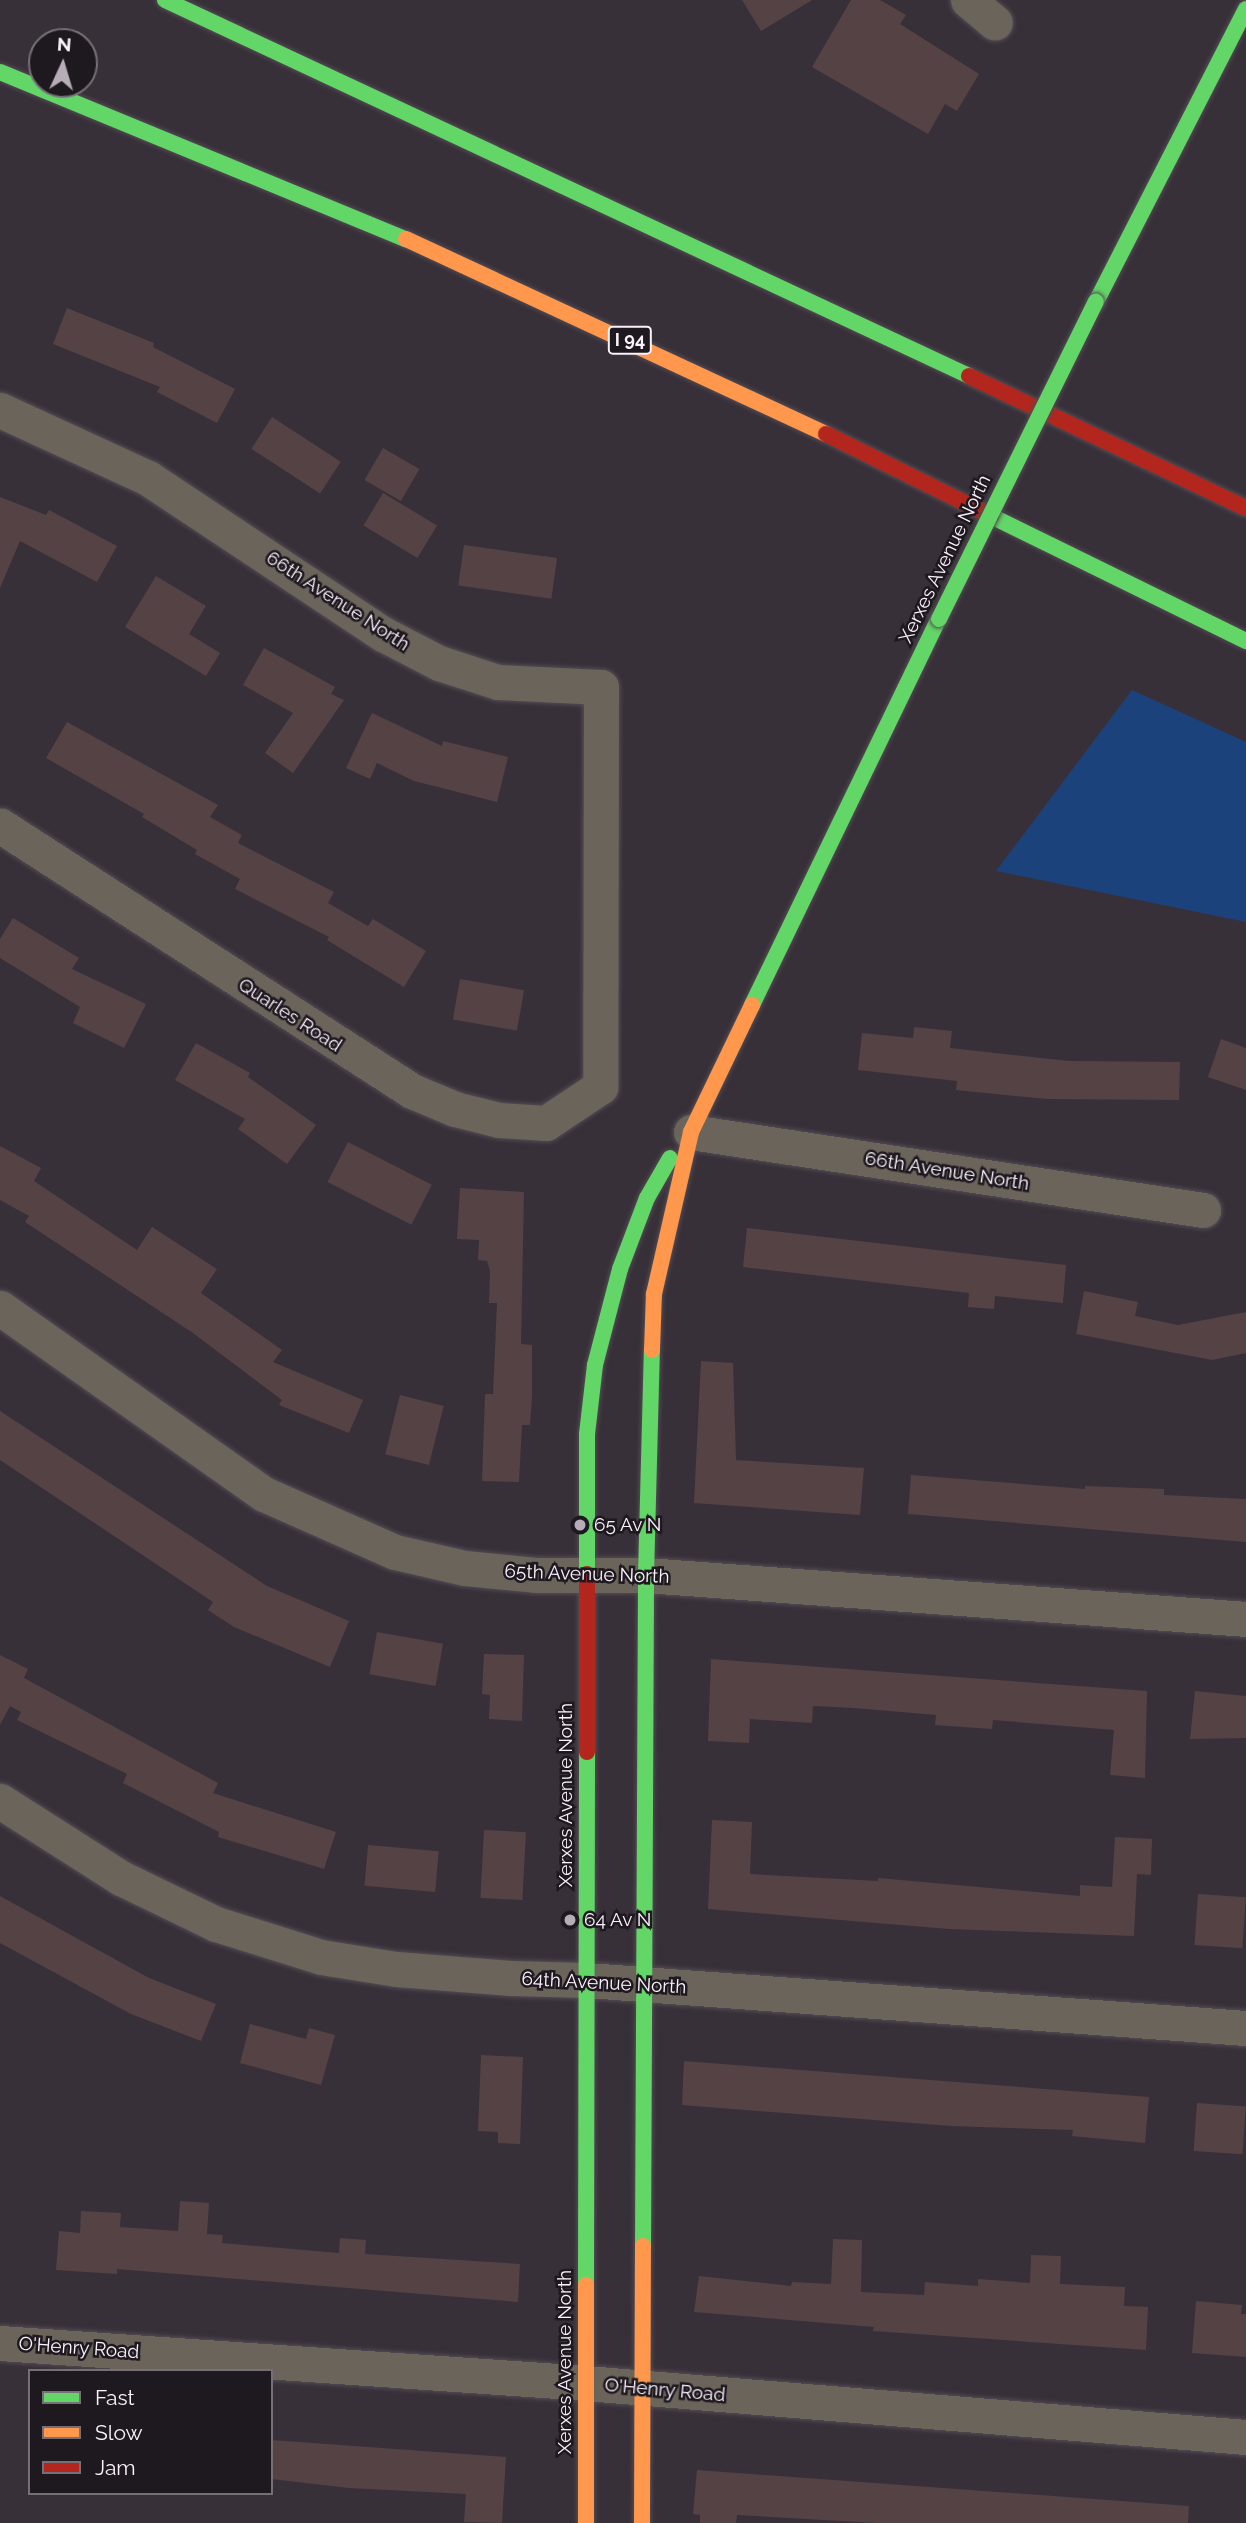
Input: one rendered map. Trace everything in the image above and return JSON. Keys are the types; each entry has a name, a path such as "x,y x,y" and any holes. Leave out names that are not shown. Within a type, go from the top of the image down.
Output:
{"main road":[{"path":"165,0 731,262 1246,509"},
{"name":"Xerxes Avenue North","path":"642,2523 646,1575 654,1294 691,1132 939,619 1096,302 1246,9"},
{"name":"I 94","path":"0,72 392,233 694,369 1246,641"},
{"name":"Xerxes Avenue North","path":"586,2523 587,1434 603,1331 620,1269 647,1198 666,1163 691,1132"}],"street":[{"path":"968,0 995,23"},
{"name":"66th Avenue North","path":"0,410 148,478 383,634 439,663 498,682 601,687 600,1087"},
{"name":"Quarles Road","path":"0,825 412,1091 455,1109 499,1120 547,1123 600,1087"},
{"name":"66th Avenue North","path":"691,1132 1203,1210"},
{"name":"65th Avenue North","path":"0,1308 264,1494 328,1525 395,1552 466,1569 536,1575 588,1572 646,1575 1246,1619"},
{"name":"64th Avenue North","path":"0,1801 121,1878 216,1924 321,1957 396,1969 587,1980 1246,2028"},
{"name":"O'Henry Road","path":"0,2343 586,2383 1246,2437"}],"water":[{"path":"1132,690 1246,742 1246,922 996,871"}],"building":[{"path":"742,0 812,0 761,31"},
{"path":"851,0 880,0 906,15 900,24 979,74 957,111 945,104 928,134 812,67"},
{"path":"67,308 154,343 153,347 235,389 217,423 157,392 160,387 53,344"},
{"path":"272,417 341,462 320,494 251,449"},
{"path":"383,448 419,469 401,501 364,480"},
{"path":"383,493 437,525 417,558 363,526"},
{"path":"0,497 46,515 49,510 117,546 97,582 20,541 0,588"},
{"path":"464,545 557,558 551,599 458,586"},
{"path":"156,576 206,606 189,634 220,653 206,676 125,627"},
{"path":"264,648 335,687 331,694 344,700 293,773 265,753 293,713 243,685"},
{"path":"372,713 442,746 443,741 508,757 497,802 414,781 377,763 370,779 346,768"},
{"path":"67,722 218,805 210,817 242,835 238,843 334,892 328,903 368,926 373,919 426,951 404,987 327,940 329,937 235,889 240,879 195,854 197,850 142,817 144,814 46,758"},
{"path":"13,918 79,958 72,969 146,1004 124,1048 73,1023 80,1007 0,958 0,939"},
{"path":"460,979 524,990 517,1031 453,1019"},
{"path":"914,1027 952,1031 950,1048 1069,1061 1180,1062 1179,1100 1047,1099 956,1090 957,1081 858,1070 862,1033 913,1038"},
{"path":"1221,1039 1246,1048 1246,1090 1208,1077"},
{"path":"196,1043 250,1073 248,1077 316,1125 287,1164 238,1129 245,1119 175,1080"},
{"path":"348,1142 432,1185 411,1225 328,1182"},
{"path":"0,1146 41,1168 34,1181 137,1250 152,1227 217,1269 201,1293 282,1350 273,1362 363,1400 349,1433 279,1405 282,1400 193,1333 25,1222 29,1216 0,1200"},
{"path":"460,1188 524,1192 521,1344 532,1345 532,1396 530,1425 522,1425 519,1482 482,1481 485,1394 493,1394 497,1303 489,1303 490,1271 487,1261 478,1260 479,1240 457,1239"},
{"path":"747,1228 1066,1265 1063,1303 995,1296 994,1309 968,1307 969,1293 743,1267"},
{"path":"1084,1291 1138,1302 1135,1316 1178,1325 1246,1312 1246,1353 1212,1360 1076,1334"},
{"path":"701,1361 733,1363 736,1460 864,1468 860,1515 694,1503"},
{"path":"400,1395 444,1406 429,1465 385,1454"},
{"path":"0,1411 267,1586 349,1621 330,1667 234,1627 208,1610 213,1602 0,1460"},
{"path":"911,1475 1085,1489 1085,1486 1164,1489 1164,1495 1246,1499 1246,1542 908,1514"},
{"path":"377,1632 443,1644 436,1686 370,1674"},
{"path":"484,1654 524,1655 522,1721 489,1719 490,1695 482,1694"},
{"path":"0,1655 28,1669 24,1678 218,1783 213,1793 336,1832 324,1869 218,1837 219,1832 123,1783 127,1774 17,1720 21,1712 10,1706 0,1725"},
{"path":"711,1659 1147,1691 1145,1778 1110,1775 1114,1730 993,1720 992,1729 935,1725 936,1715 813,1706 812,1723 750,1719 749,1743 708,1741"},
{"path":"1195,1691 1246,1696 1246,1738 1190,1739"},
{"path":"712,1820 752,1822 750,1874 878,1881 878,1878 1080,1896 1080,1885 1112,1887 1115,1837 1152,1839 1151,1875 1137,1874 1134,1936 949,1929 708,1909"},
{"path":"484,1830 526,1832 522,1900 480,1898"},
{"path":"368,1845 439,1851 435,1892 364,1886"},
{"path":"1198,1894 1246,1897 1242,1948 1194,1945"},
{"path":"0,1896 149,1978 216,2004 201,2041 131,2014 0,1943"},
{"path":"250,2024 306,2039 309,2028 335,2035 321,2085 240,2063"},
{"path":"481,2055 523,2057 520,2144 498,2143 498,2132 478,2131"},
{"path":"684,2061 1149,2097 1145,2143 1072,2136 1073,2130 951,2126 682,2105"},
{"path":"1197,2103 1246,2106 1243,2154 1194,2151"},
{"path":"180,2201 209,2203 207,2234 223,2235 222,2243 339,2253 340,2238 366,2240 365,2254 520,2264 518,2302 117,2269 117,2274 56,2270 59,2231 80,2233 81,2211 121,2213 120,2227 178,2231"},
{"path":"833,2239 862,2240 861,2292 924,2295 925,2282 978,2286 978,2279 1030,2283 1031,2255 1061,2256 1060,2284 1125,2287 1124,2306 1148,2307 1146,2350 873,2331 874,2327 694,2312 699,2276 791,2286 792,2282 831,2284"},
{"path":"1196,2301 1242,2305 1241,2314 1246,2314 1246,2357 1192,2353"},
{"path":"273,2440 506,2457 502,2523 464,2522 466,2494 349,2488 273,2479"},
{"path":"697,2470 1189,2506 1188,2523 877,2523 737,2515 736,2523 700,2523 700,2515 693,2514"}],"traffic: fast":[{"path":"165,0 969,376"},
{"path":"1096,302 1246,9"},
{"path":"0,72 406,239"},
{"path":"939,619 1096,302"},
{"path":"991,516 1246,641"},
{"path":"752,1005 939,619"},
{"path":"587,1574 587,1434 595,1365 620,1269 647,1198 670,1158"},
{"path":"643,2246 646,1575 652,1350"},
{"path":"586,2285 587,1752"}],"traffic: slow":[{"path":"406,239 826,434"},
{"path":"652,1350 654,1294 691,1132 752,1005"},
{"path":"642,2523 643,2246"},
{"path":"586,2285 586,2523"}],"traffic: jam":[{"path":"969,376 1246,508"},
{"path":"826,434 991,516"},
{"path":"587,1574 587,1752"}],"place":[{"name":"65 Av N","path":"580,1525"},
{"name":"64 Av N","path":"570,1920"}]}
